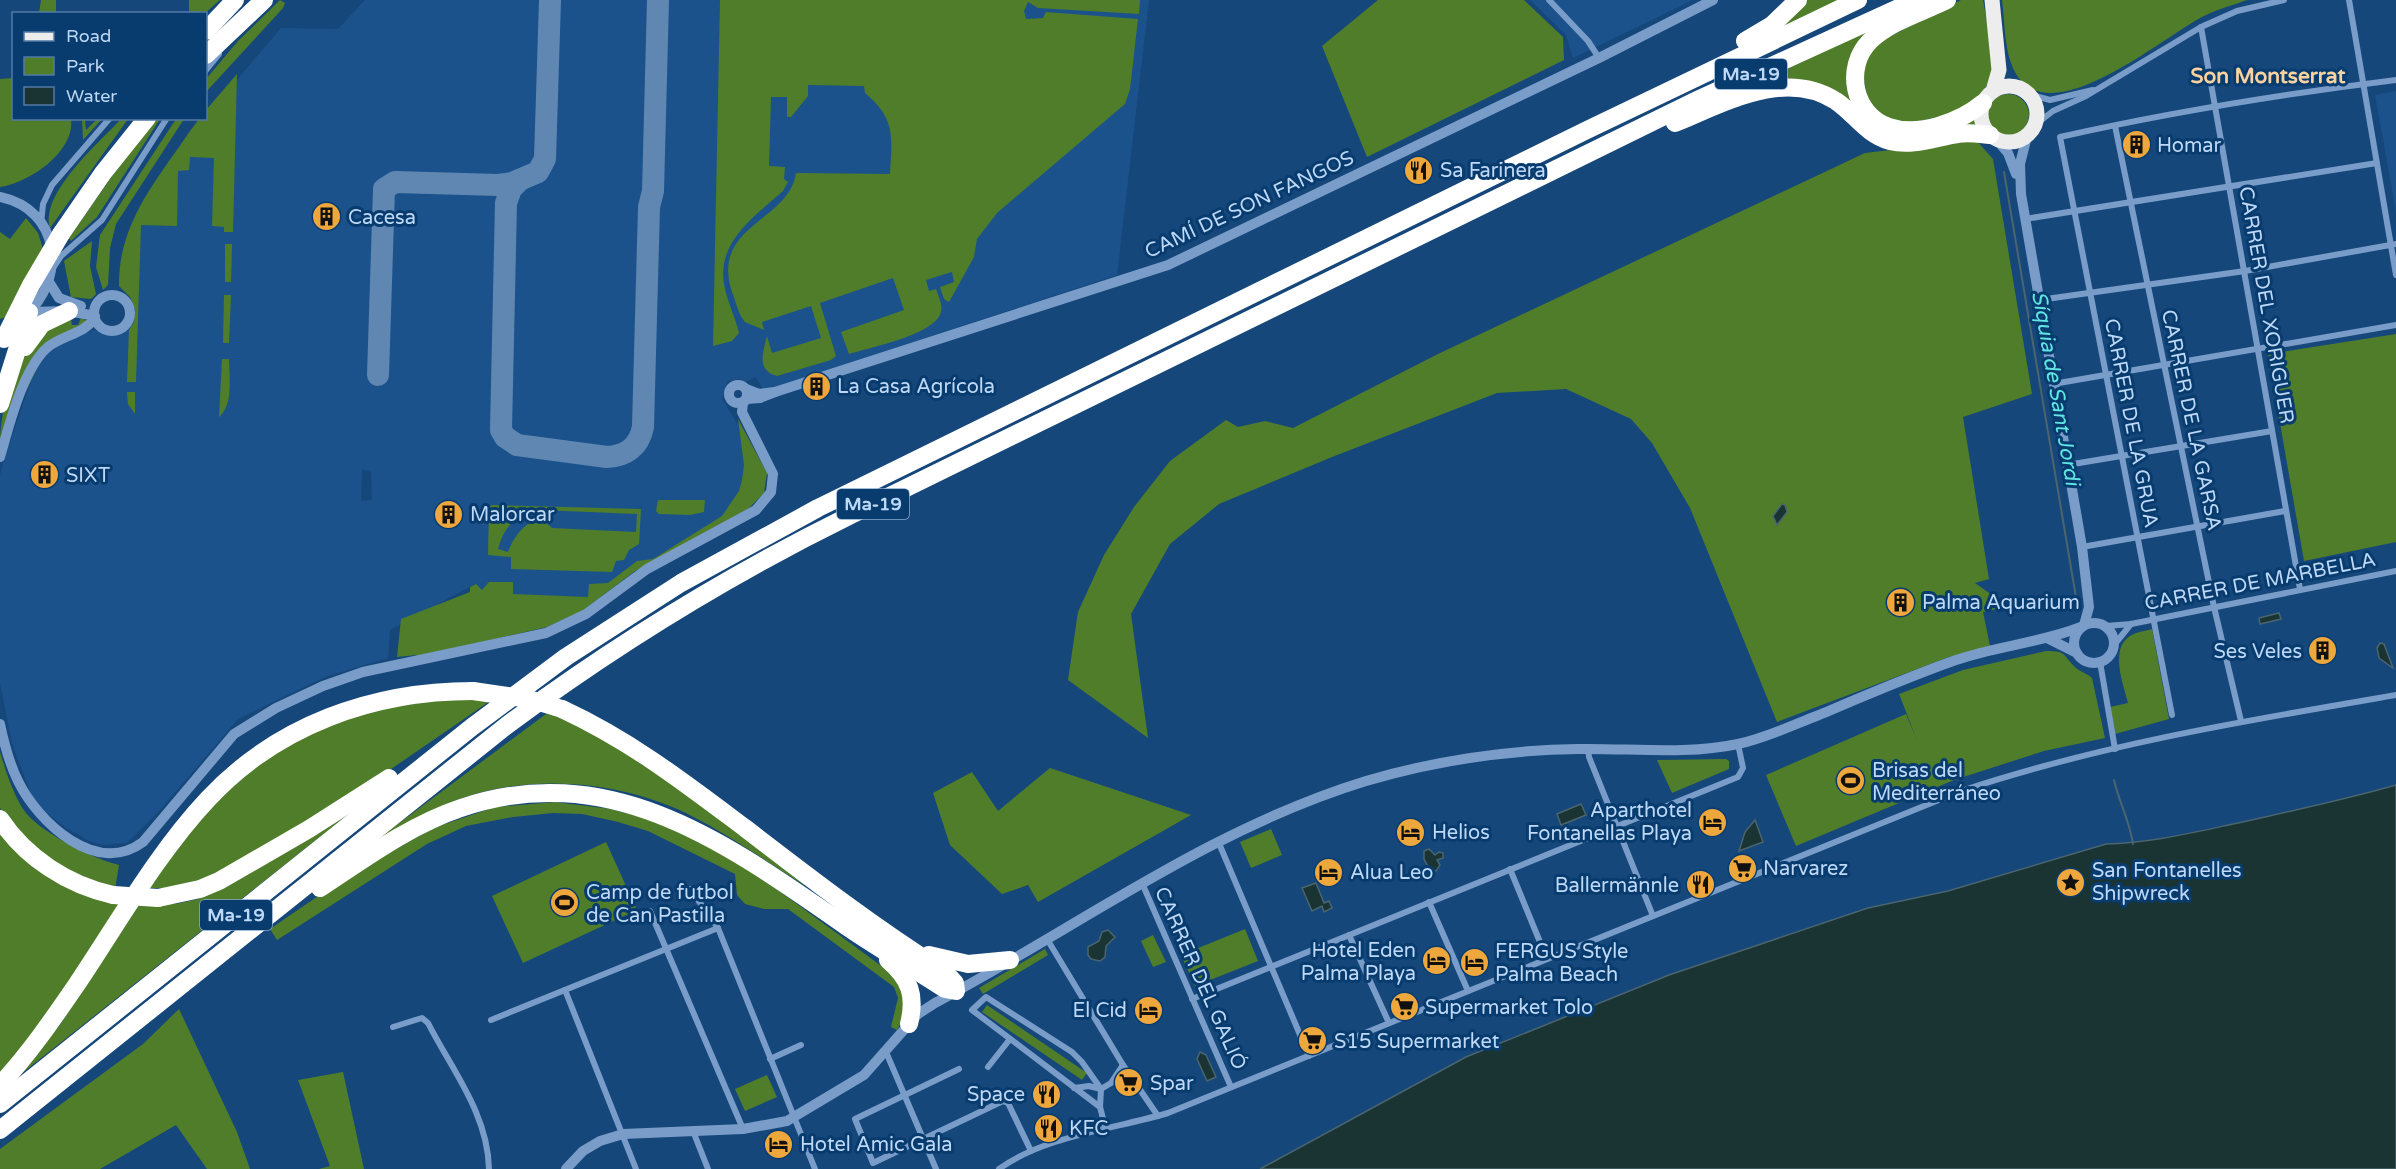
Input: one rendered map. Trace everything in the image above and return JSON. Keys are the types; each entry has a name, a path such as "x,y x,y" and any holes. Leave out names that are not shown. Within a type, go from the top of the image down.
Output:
{"highway":[{"path":"207,30 235,0"},
{"path":"207,54 264,0"},
{"path":"1587,130 1614,109 1765,30 1798,0"},
{"name":"Ma-19","path":"0,1104 471,727 604,631 758,539 1587,130 1858,0"},
{"name":"Ma-19","path":"0,1130 547,696 628,640 711,590 841,520 1734,82 1916,0"},
{"path":"1947,0 1882,32 1869,41 1856,67 1856,92 1863,107 1874,118 1887,126 1903,129 1956,120 1988,97"},
{"path":"1589,155 1616,148 1747,95 1782,87 1809,90 1827,96 1842,106 1867,129 1890,141 1907,143 1966,133 1993,138"},
{"path":"1,338 61,234 132,120"},
{"path":"84,199 145,120"},
{"path":"14,363 42,324 69,311"},
{"path":"0,404 29,312"},
{"path":"0,1085 48,1026 194,815 249,762 307,726 347,710 374,702 426,693 473,691 530,699 562,710 638,748 828,892 950,976 956,991"},
{"path":"0,819 19,843 63,877 113,895 158,898 200,889 248,865 369,791 441,741 471,727"},
{"path":"269,916 282,914 429,820 494,798 544,792 593,796 632,803 671,818 756,865 859,935 945,989 956,991"},
{"path":"885,931 928,954 949,960 978,964 1010,960"},
{"path":"859,935 898,969 908,982 913,998 909,1024"}],"main road":[{"path":"1993,4 1999,70 1981,120 1993,138 2015,142 2031,131 2036,106 2005,69 1998,41"},
{"path":"1988,97 2006,86 2024,91"}],"street":[{"path":"207,19 228,0"},
{"path":"207,69 264,0"},
{"path":"1549,0 1570,20 1599,58"},
{"name":"CAMÍ DE SON FANGOS","path":"0,724 17,780 42,816 68,838 95,851 117,854 131,850 143,842 234,734 276,708 323,686 363,672 546,633 585,614 646,569 756,510 771,492 773,474 742,412 745,394 763,398 775,392 1168,265 1599,58 1713,0"},
{"path":"2077,653 2074,643 2083,626 2089,606 2082,547 2025,219 2020,161 2031,131 2053,111 2096,90 2201,27 2237,11 2284,0"},
{"path":"2349,0 2377,163 2394,245 2396,275"},
{"name":"CARRER DEL XORIGUER","path":"2201,27 2300,589"},
{"path":"2115,126 2216,106 2396,80"},
{"path":"2024,91 2039,99 2056,100 2096,90"},
{"path":"41,224 43,204 52,185 108,120"},
{"path":"52,268 61,256 102,220 166,120"},
{"name":"CARRER DE LA GRUA","path":"2115,126 2060,137 2172,715"},
{"name":"CARRER DE LA GARSA","path":"2115,126 2214,607 2241,721"},
{"path":"1993,138 2011,159 2022,194"},
{"path":"2025,219 2377,163"},
{"path":"0,197 23,206 41,224 52,248 49,282 40,300 1,338"},
{"path":"2038,300 2245,271 2394,245"},
{"path":"49,282 59,298 69,303 88,307 106,296 116,295 125,300 130,309 129,318 124,326 116,330 85,328"},
{"path":"0,457 26,383 39,358 54,343 85,328 95,317 98,302"},
{"path":"29,312 69,311 95,317 104,329"},
{"path":"2053,384 2396,325"},
{"path":"2067,465 2272,431"},
{"path":"2082,547 2285,511"},
{"name":"CARRER DE MARBELLA","path":"2104,626 2154,620 2396,571"},
{"path":"2049,639 2077,653 2087,662 2100,662 2107,658 2114,645 2113,636 2089,606"},
{"path":"566,1169 591,1146 623,1134 743,1129 787,1121 864,1075 925,1009 1218,841 1274,814 1369,780 1476,758 1588,749 1696,749 1738,744 1787,728 1955,660 2049,639 2094,622 2104,626"},
{"name":"CARRER DE MARBELLA","path":"2114,645 2131,624"},
{"path":"2100,662 2115,749"},
{"path":"999,1169 1017,1156 1031,1151 1158,1116 1961,791 2003,777 2115,749 2241,721 2396,695"},
{"path":"1192,999 1738,777 1743,768 1738,744"},
{"path":"1588,749 1616,827 1653,916"},
{"path":"1218,841 1309,1056"},
{"path":"1510,869 1547,959"},
{"name":"CARRER DEL GALIÓ","path":"1142,883 1231,1087"},
{"path":"690,889 718,928 815,1169"},
{"path":"1429,902 1468,991"},
{"path":"650,911 668,948 743,1129"},
{"path":"491,1020 718,928"},
{"path":"1349,935 1389,1023"},
{"path":"1046,939 1123,1065 1158,1116"},
{"path":"564,990 636,1169"},
{"path":"1100,1107 972,1010 978,1002 986,997 1062,1045 1082,1062 1101,1089 1100,1107 1106,1130"},
{"path":"393,1027 422,1017 428,1023 478,1114 485,1134 489,1169"},
{"path":"988,1068 1010,1039"},
{"path":"770,1059 801,1045"},
{"path":"886,1052 936,1169"},
{"path":"1074,1088 1089,1086 1101,1089 1112,1083 1123,1065"},
{"path":"958,1069 905,1097 855,1119 873,1163 1003,1101 1008,1103 1031,1151"},
{"path":"693,1131 708,1169"}],"shaded area":[{"path":"365,0 1149,0 1117,275 764,391 756,377 745,382 739,379 728,381 722,399 758,457 749,505 633,570 549,625 474,644 475,584 390,630 388,658 325,677 238,719 161,809 127,843 102,845 89,841 65,827 35,804 12,744 0,683 0,475 35,370 49,353 64,342 93,330 124,334 134,292 133,244 150,198 204,120 207,120 207,115 281,28 338,29","holes":["362,469 371,472 372,500 361,501"]},
{"path":"1530,0 1693,0 1573,58 1566,35"},
{"path":"2396,91 2396,212 2375,95"}],"green space":[{"path":"41,0 56,0 56,12 39,12"},
{"path":"189,0 220,0 206,12 189,12"},
{"path":"280,0 285,3 283,8 207,91 207,78 238,41"},
{"path":"720,0 1140,0 1139,14 1038,8 1028,2 1024,11 1026,19 1043,18 1046,12 1138,19 1130,89 1125,104 997,213 977,239 974,257 949,302 944,299 940,287 954,282 952,272 926,280 929,291 936,289 940,300 941,312 936,320 915,334 849,354 841,332 904,310 893,278 820,303 836,356 831,360 777,376 770,373 764,365 763,354 767,336 772,353 821,338 811,306 762,322 764,330 745,322 732,292 728,270 732,252 741,238 780,203 790,189 796,173 890,174 890,129 882,111 865,93 864,86 808,85 808,96 791,117 787,117 787,97 771,97 769,166 785,167 784,179 788,182 783,191 740,231 726,255 723,269 724,284 739,333 732,341 713,346"},
{"path":"1378,0 1524,0 1563,37 1564,60 1367,157 1322,46"},
{"path":"1804,0 1841,0 1768,34"},
{"path":"1961,0 1983,0 1994,62 1989,82 1979,97 1958,112 1912,123 1885,118 1869,104 1862,72 1875,44"},
{"path":"2002,0 2247,0 2204,16 2108,75 2079,87 2053,93 2031,89 2015,72 2007,46"},
{"path":"1900,15 1901,18 1878,29 1868,37 1859,46 1853,58 1850,84 1860,109 1878,127 1902,134 1947,127 1962,123 1975,115 1977,128 1967,127 1916,137 1895,136 1875,127 1847,102 1829,90 1811,84 1793,82 1755,88 1699,109"},
{"path":"237,74 233,232 224,232 224,227 212,226 214,158 190,157 189,170 178,171 177,226 141,225 136,382 127,382 129,330 134,322 135,309 130,297 119,286 120,263 125,242 132,222 153,185 198,120 207,120 207,109"},
{"path":"12,78 12,120 71,120 66,143 48,164 24,179 0,187 0,79"},
{"path":"2008,94 2023,100 2029,115 2023,130 2008,136 1993,130 1987,115 1993,100"},
{"path":"82,120 85,120 86,130 96,120 101,120 83,140"},
{"path":"120,120 127,120 50,228 49,214 54,200 62,184"},
{"path":"156,120 159,120 97,217 71,241 69,238 128,153"},
{"path":"175,120 183,120 116,224 110,248 108,285 103,290 96,267 100,235"},
{"path":"1976,140 1993,159 2032,394 1963,417 1989,579 1975,583 1999,600 2001,608 1983,612 1990,646 1949,657 1777,722 1690,508 1652,443 1631,419 1566,389 1497,393 1332,457 1219,504 1170,544 1131,614 1148,738 1068,680 1078,612 1104,555 1134,507 1170,461 1226,420 1238,427 1265,421 1293,428 1438,354 1865,153"},
{"path":"26,218 38,233 44,252 12,315 0,319 0,232 10,239"},
{"path":"92,241 90,266 96,294 91,299 71,297 64,261"},
{"path":"225,244 232,244 231,282 225,282"},
{"path":"224,295 231,295 229,343 223,343"},
{"path":"81,318 87,321 50,342 0,444 3,416 10,386 29,346 45,330 71,319 72,325 78,325"},
{"path":"2396,334 2396,542 2304,561 2268,354"},
{"path":"222,359 229,359 230,390 227,405 219,417"},
{"path":"127,392 135,392 135,414 128,404"},
{"path":"738,419 767,473 764,493 748,509 635,571 582,611 547,627 417,657 416,655 397,657 401,619 470,592 470,587 476,584 482,590 489,582 513,582 513,594 588,597 589,584 608,583 637,561 653,559 722,516 739,491 742,480 744,465"},
{"path":"658,500 705,500 704,512 690,515 659,514 656,511"},
{"path":"491,505 641,509 639,544 629,550 624,560 616,561 612,572 511,569 511,557 488,555 489,507","holes":["541,510 637,514 636,532 552,528 545,523 531,522 515,538 508,552 498,549 508,527 525,513"]},
{"path":"2152,629 2169,719 2115,734 2110,707 2128,703 2121,678 2120,650 2130,636"},
{"path":"2046,651 2064,654 2077,669 2092,678 2105,738 2044,751 1954,780 1796,846 1766,775 1906,714 1917,740 1899,694 1963,670"},
{"path":"455,697 490,701 333,809 221,872 170,888 148,888 211,805 267,758 317,729 376,710"},
{"path":"546,714 560,716 631,751 807,881 804,885 725,834 675,808 648,798 593,786 535,784 479,793 441,807 367,847"},
{"path":"0,752 23,809 40,826 66,843 95,857 119,865 115,889 53,864 7,820 0,808"},
{"path":"1726,759 1729,761 1729,769 1672,793 1657,760"},
{"path":"1050,768 1191,815 1038,902 1028,885 1002,894 950,845 933,793 972,772 998,811"},
{"path":"374,794 11,1082 59,1026 140,903 175,904 198,899 226,887"},
{"path":"555,802 611,809 655,820 744,865 899,979 904,1004 897,1030 891,1027 898,998 894,987 788,909 764,909 745,904 737,895 735,874 648,831 582,814 553,813 513,817 466,826 427,844 277,940 270,929 340,881 433,828 495,807"},
{"path":"1271,829 1282,855 1251,868 1240,842"},
{"path":"0,834 34,868 122,903 34,1035 0,1074"},
{"name":"Camp de futbol de Can Pastilla","path":"606,842 637,910 523,963 492,896"},
{"path":"1245,929 1258,961 1195,986 1181,955"},
{"path":"1153,935 1166,962 1153,967 1141,941"},
{"path":"1045,949 1048,955 983,994 979,988"},
{"path":"987,1005 1087,1073 1082,1080 982,1012"},
{"path":"179,1009 237,1132 250,1169 207,1169 176,1125 100,1169 0,1169 0,1149 143,1044"},
{"path":"343,1072 364,1169 319,1169 330,1166 298,1080"},
{"path":"767,1075 777,1097 745,1111 735,1089"}],"water":[{"path":"1782,504 1785,505 1787,512 1777,525 1773,516"},
{"path":"2279,613 2281,619 2260,624 2259,618"},
{"path":"2380,643 2384,644 2393,668 2379,658 2377,648"},
{"path":"2396,785 2396,1169 1260,1169 1466,1057 1669,975 1868,908 1948,891 2106,844 2140,842 2189,833 2357,796"},
{"path":"1581,804 1586,815 1561,825 1557,814"},
{"path":"1755,820 1763,842 1739,851 1745,832"},
{"path":"1429,849 1435,855 1439,852 1443,853 1443,858 1437,860 1440,865 1436,871 1430,870 1424,859 1424,851"},
{"path":"1316,883 1324,903 1329,901 1332,908 1324,912 1322,906 1312,911 1302,888"},
{"path":"1108,930 1115,937 1106,946 1105,957 1100,961 1091,959 1088,955 1088,947 1099,941 1102,932"},
{"path":"1200,1052 1206,1055 1216,1077 1207,1081 1197,1059"}],"waterway":[{"name":"Síquia de Sant Jordi","path":"2004,172 2078,609"},
{"name":"Síquia de Sant Jordi","path":"2114,780 2133,844"}],"taxiway":[{"path":"378,375 384,189 395,182 498,185 512,183 538,172 545,159 550,0"},
{"path":"520,180 511,189 506,203 501,430 505,437 517,445 607,457 620,455 635,445 643,427 658,0"}],"place":[{"name":"Homar","path":"2136,145"},
{"name":"Sa Farinera","path":"1419,170"},
{"name":"Cacesa","path":"327,217"},
{"name":"La Casa Agrícola","path":"816,386"},
{"name":"SIXT","path":"45,475"},
{"name":"Malorcar","path":"449,514"},
{"name":"Palma Aquarium","path":"1901,602"},
{"name":"Ses Veles","path":"2323,651"},
{"name":"Brisas del Mediterráneo","path":"1851,781"},
{"name":"Aparthotel Fontanellas Playa","path":"1713,822"},
{"name":"Helios","path":"1411,832"},
{"name":"Narvarez","path":"1742,868"},
{"name":"Alua Leo","path":"1329,872"},
{"name":"San Fontanelles Shipwreck","path":"2071,882"},
{"name":"Ballermännle","path":"1700,885"},
{"name":"Camp de futbol de Can Pastilla","path":"565,903"},
{"name":"Hotel Eden Palma Playa","path":"1437,961"},
{"name":"FERGUS Style Palma Beach","path":"1474,962"},
{"name":"Supermarket Tolo","path":"1404,1007"},
{"name":"El Cid","path":"1148,1010"},
{"name":"S15 Supermarket","path":"1313,1041"},
{"name":"Spar","path":"1129,1083"},
{"name":"Space","path":"1046,1094"},
{"name":"KFC","path":"1048,1128"},
{"name":"Hotel Amic Gala","path":"779,1144"}],"district":[{"name":"Son Montserrat","path":"2268,76"}]}
